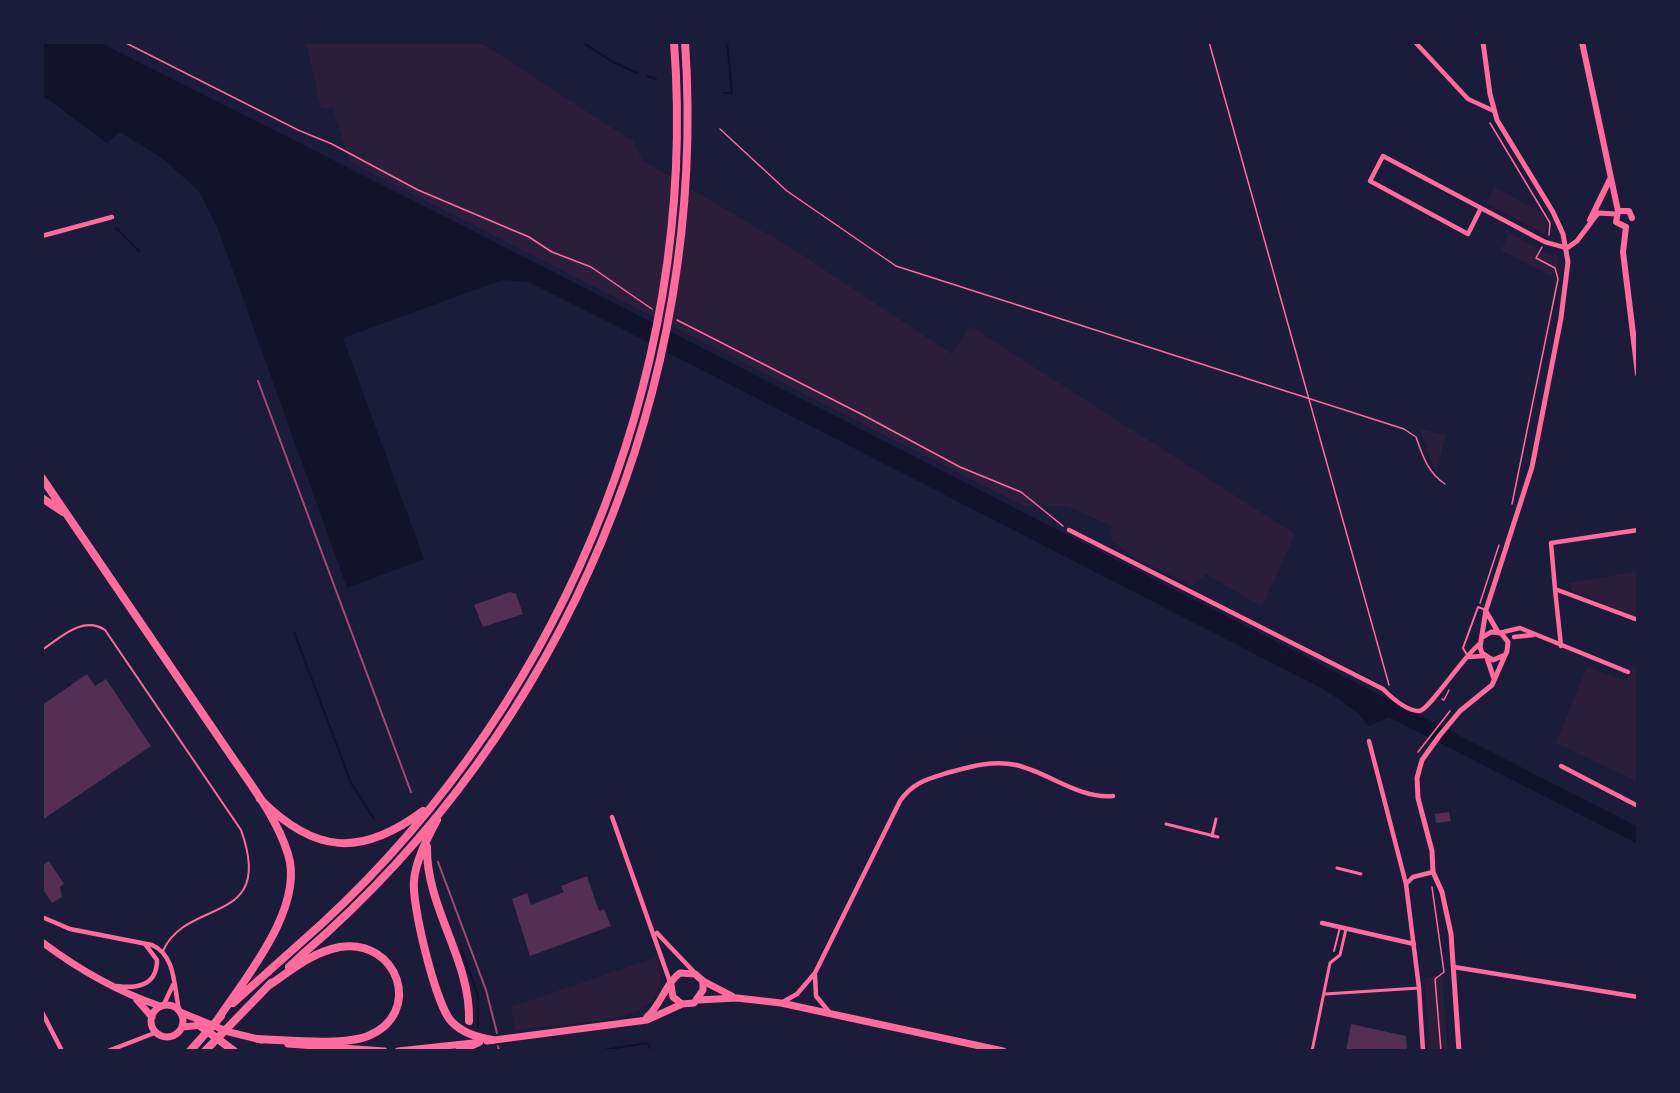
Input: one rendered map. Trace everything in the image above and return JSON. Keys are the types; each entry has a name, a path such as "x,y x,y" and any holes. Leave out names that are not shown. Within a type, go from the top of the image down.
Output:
{"highway":[{"path":"190,1051 218,1019 354,892 435,802 501,710 538,650 583,561 613,489 642,397 662,304 673,214 677,138 674,42"},
{"path":"205,1051 267,986 306,956 355,907 443,808 493,741 554,642 592,567 624,488 652,398 671,311 682,234 687,137 685,42"},
{"path":"42,478 260,799 285,845 291,865 289,896 274,930 218,1019"},
{"path":"42,498 69,516"},
{"path":"260,799 293,829 311,837 336,843 363,841 389,833 435,802"},
{"path":"443,808 416,870 414,900 442,1005 449,1019 458,1028 492,1040"},
{"path":"428,840 427,866 430,887 466,989 469,1021"},
{"path":"258,1039 359,1039 379,1030 395,1012 400,994 397,979 390,964 378,955 348,947 306,956"},
{"path":"203,1025 234,1051"},
{"path":"459,1051 479,1042"}],"main road":[{"path":"1582,42 1618,225 1626,227"},
{"path":"1590,220 1610,179"},
{"path":"1617,213 1626,210 1635,219 1626,227 1623,252 1638,374"},
{"path":"42,942 135,998 161,1006 171,1005 203,1025 258,1039 315,1047 384,1051"},
{"path":"636,1022 645,1019 654,1011 674,977 680,973 695,974 702,981 737,998"},
{"path":"698,1000 703,990 702,981"},
{"path":"671,985 673,997 682,1004"},
{"path":"135,998 152,1017"},
{"path":"398,1051 636,1022 651,1019 682,1004 698,1000 737,998 781,1003 1003,1051"},
{"path":"161,1006 152,1017 152,1025 157,1032 170,1036 182,1027 203,1025"},
{"path":"180,1011 182,1027"}],"street":[{"path":"1415,42 1468,99 1494,111"},
{"path":"1483,42 1494,111 1506,138 1553,212 1567,248 1568,269 1532,467 1486,611 1482,640 1485,657 1494,681"},
{"path":"1482,208 1468,234 1370,181 1383,156 1482,208 1545,242 1567,248"},
{"path":"1567,248 1577,241 1590,220 1599,212 1617,213"},
{"path":"42,236 112,217"},
{"path":"1068,530 1383,689 1393,698 1414,710 1423,710 1434,699 1458,665 1491,632 1515,628 1628,672"},
{"path":"1561,646 1551,543 1638,530"},
{"path":"1555,590 1638,620"},
{"path":"1486,611 1498,632 1506,638 1509,647"},
{"path":"1459,1051 1454,967 1447,912 1433,872 1432,851 1417,786 1420,766 1426,752 1453,718 1484,693 1494,681 1514,638 1515,628"},
{"path":"1514,638 1536,636"},
{"path":"1468,657 1498,659 1505,655"},
{"path":"1369,741 1406,884 1419,988 1423,1051"},
{"path":"781,1003 797,994 815,973 900,801 914,785 975,766 1007,764 1087,793 1113,796"},
{"path":"1561,766 1638,806"},
{"path":"612,817 653,928 671,985"},
{"path":"1212,836 1216,819"},
{"path":"1166,824 1218,837"},
{"path":"1337,868 1361,874"},
{"path":"1406,884 1413,877 1433,872"},
{"path":"42,916 70,929 145,944 163,952 170,966 180,1011"},
{"path":"1322,923 1414,944"},
{"path":"653,928 664,944 695,974"},
{"path":"1312,1051 1330,963 1340,955 1347,928"},
{"path":"105,982 130,988 149,982 156,971 157,960 145,944"},
{"path":"1454,967 1638,997"},
{"path":"815,973 816,996 831,1015"},
{"path":"161,1006 173,985"},
{"path":"1325,994 1419,988"},
{"path":"42,1012 62,1051"},
{"path":"108,1051 157,1032"}],"lane":[{"path":"1468,657 1463,648 1478,607 1486,611"},
{"path":"42,650 80,626 91,624 105,630 239,826 250,865 242,891 236,899 217,912 176,930 163,952"},
{"path":"1334,951 1340,927"}],"path":[{"path":"124,42 298,130 333,144 418,190 529,237 552,252 591,267 652,309"},
{"path":"1209,42 1307,399 1393,698"},
{"path":"1486,108 1499,141 1550,223 1551,231 1536,258 1555,268 1557,286 1510,511"},
{"path":"720,129 787,191 896,266 1410,432 1416,436 1430,471 1445,484"},
{"path":"675,320 960,467 1021,492 1068,530"},
{"path":"1478,607 1502,537"},
{"path":"1420,748 1455,707"},
{"path":"1432,885 1444,972 1435,979 1441,1051"}],"shaded area":[{"path":"42,42 99,42 1638,827 1638,844 1389,717 1369,726 1357,712 1325,690 529,282 502,280 343,338 424,559 347,588 218,229 199,191 162,158 120,132 107,143 42,95"},
{"path":"306,42 480,42 634,142 642,160 793,249 952,354 970,326 1295,534 1262,607 1206,574 1192,586 1133,557 1112,541 1111,526 1067,506 1024,506 350,162 333,109 321,108"},
{"path":"1494,187 1541,212 1548,227 1544,234 1486,203"},
{"path":"1509,233 1552,256 1556,253 1561,273 1555,271 1551,276 1501,250"},
{"path":"1420,429 1446,435 1436,474"},
{"path":"1638,571 1638,617 1572,591 1569,583"},
{"path":"1587,667 1626,681 1633,667 1638,669 1638,782 1556,743"},
{"path":"657,957 661,977 659,989 652,1001 641,1009 599,1020 516,1030 511,1007"},
{"path":"1442,975 1448,1051 1430,1051 1424,977"}],"building":[{"path":"510,592 516,594 523,614 483,627 474,605"},
{"path":"87,674 95,686 106,679 151,746 42,820 42,705"},
{"path":"1449,812 1451,821 1436,823 1435,814"},
{"path":"49,861 64,884 60,887 62,897 52,903 42,888 42,866"},
{"path":"587,876 599,911 604,909 611,926 530,956 512,899 527,893 531,905 564,892 561,886"},
{"path":"1351,1024 1406,1036 1407,1051 1346,1051"}],"waterway":[{"path":"582,42 613,62 637,73"},
{"path":"724,93 732,93 727,42"},
{"path":"647,76 656,79"},
{"path":"116,228 139,251"},
{"path":"294,632 351,783 374,819"},
{"path":"462,951 478,995 478,1027"},
{"path":"597,1051 647,1043 652,1051"}],"railway":[{"path":"258,381 411,792"},
{"path":"438,862 486,990 497,1033"},
{"path":"498,1046 499,1051"}]}
